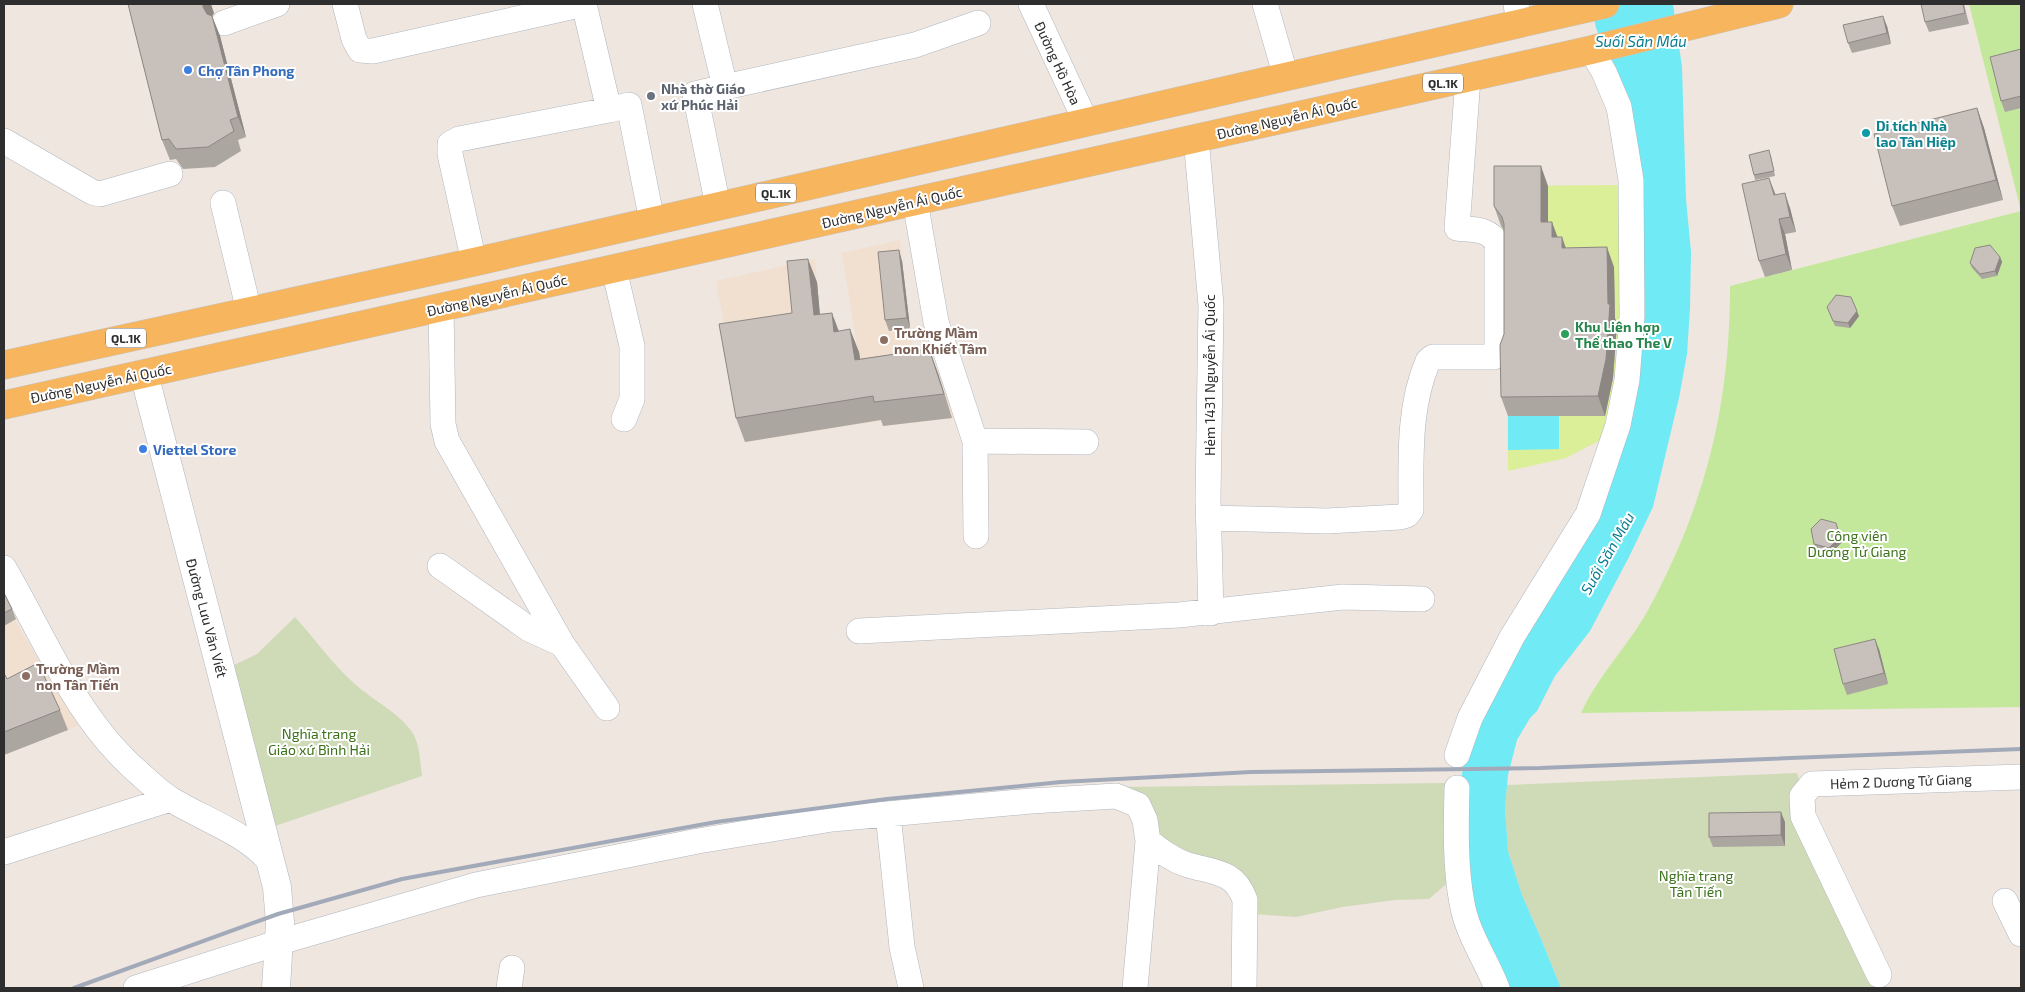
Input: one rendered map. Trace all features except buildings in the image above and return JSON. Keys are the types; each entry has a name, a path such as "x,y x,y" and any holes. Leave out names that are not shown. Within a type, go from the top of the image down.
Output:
{"main road":[{"name":"Đường Nguyễn Ái Quốc","path":"4,405 1468,78 1779,4"},
{"name":"QL.1K","path":"4,365 474,262 1286,77 1518,14 1588,6"},
{"path":"1286,77 1295,116"},
{"path":"249,311 258,349"},
{"path":"135,336 144,374"}],"street":[{"path":"224,22 277,4"},
{"path":"345,4 354,39 360,50 373,51 584,4 609,110"},
{"path":"705,4 725,87"},
{"name":"Đường Hồ Hòa","path":"1030,4 1086,122"},
{"path":"1265,4 1286,77"},
{"path":"718,206 695,94 915,46 978,23"},
{"path":"1457,755 1470,718 1512,637 1588,514 1618,426 1627,380 1632,316 1631,180 1619,107 1604,72 1591,50"},
{"path":"1208,518 1328,521 1400,517 1407,515 1411,510 1411,451 1414,417 1428,361 1433,357 1494,357 1498,354 1498,244 1494,236 1485,232 1457,228 1468,78"},
{"path":"474,262 450,154 450,144 459,139 629,106 652,221"},
{"name":"Hẻm 1431 Nguyễn Ái Quốc","path":"1196,138 1212,305 1208,518 1211,613"},
{"path":"4,141 92,192 100,194 170,174"},
{"path":"915,201 936,322 975,441 976,536"},
{"path":"223,203 249,311"},
{"path":"614,269 632,346 632,399 624,419"},
{"path":"441,308 443,424 447,441 562,644 607,708"},
{"name":"Đường Lưu Văn Viết","path":"144,374 261,853 278,896 280,942 276,988"},
{"path":"975,441 1086,442"},
{"path":"440,566 529,629 562,644"},
{"path":"7,580 74,694 92,721 124,760 170,798 261,853"},
{"path":"859,631 1211,613 1343,597 1422,599"},
{"name":"Hẻm 2 Dương Tử Giang","path":"1879,975 1803,816 1802,796 1812,784 2021,777"},
{"path":"1457,788 1457,849 1462,904 1477,946 1497,988"},
{"path":"136,988 280,942 476,885 698,841 832,819 1030,801 1116,796 1138,806 1145,820 1148,841 1135,988"},
{"path":"4,852 170,798"},
{"path":"888,814 902,946 911,988"},
{"path":"1148,841 1162,852 1184,864 1211,870 1232,879 1241,887 1245,900 1244,988"},
{"path":"2005,901 2021,934"}],"shaded area":[{"path":"900,240 916,376 942,372 956,418 883,426 881,421 745,442 716,281 815,259 822,339 858,353 842,253"},
{"name":"Trường Mầm non Tân Tiến","path":"10,595 23,616 15,620 50,680 82,724 4,755 4,598"}],"green space":[{"path":"1969,4 2021,4 2021,211"},
{"name":"Khu Liên hợp Thể thao The V","path":"1623,185 1623,323 1606,437 1566,458 1508,471 1506,243 1501,232 1501,186"},
{"name":"Công viên Dương Tử Giang","path":"2021,211 2021,707 1581,713 1604,674 1647,612 1667,573 1699,494 1719,414 1729,330 1730,286"},
{"name":"Nghĩa trang Giáo xứ Bình Hải","path":"295,617 348,677 363,691 400,718 412,732 418,748 422,776 275,826 230,667 257,654"},
{"name":"Nghĩa trang Tân Tiến","path":"1797,773 1801,784 1794,818 1875,988 1561,988 1522,895 1508,851 1505,808 1507,785"},
{"path":"1446,783 1451,880 1429,899 1395,900 1342,907 1296,917 1253,914 1250,881 1161,841 1119,787"}],"water":[{"name":"Suối Săn Máu","path":"1591,4 1673,4 1682,67 1686,199 1691,252 1687,354 1679,398 1653,507 1590,631 1555,676 1537,711 1530,718 1517,740 1508,775 1505,808 1508,851 1522,895 1561,988 1507,988 1470,903 1462,806 1462,774 1468,745 1626,427 1627,106 1596,28"},
{"path":"1508,416 1559,416 1559,449 1508,450"}],"railway":[{"path":"74,988 278,914 402,879 716,822 887,799 1061,782 1251,772 1540,768 2021,749"}],"place":[{"name":"Chợ Tân Phong","path":"188,70"},
{"name":"Nhà thờ Giáo xứ Phúc Hải","path":"651,96"},
{"name":"Di tích Nhà lao Tân Hiệp","path":"1866,133"},
{"name":"Khu Liên hợp Thể thao The V","path":"1565,334"},
{"name":"Trường Mầm non Khiết Tâm","path":"884,340"},
{"name":"Viettel Store","path":"143,449"},
{"name":"Trường Mầm non Tân Tiến","path":"26,676"}]}
